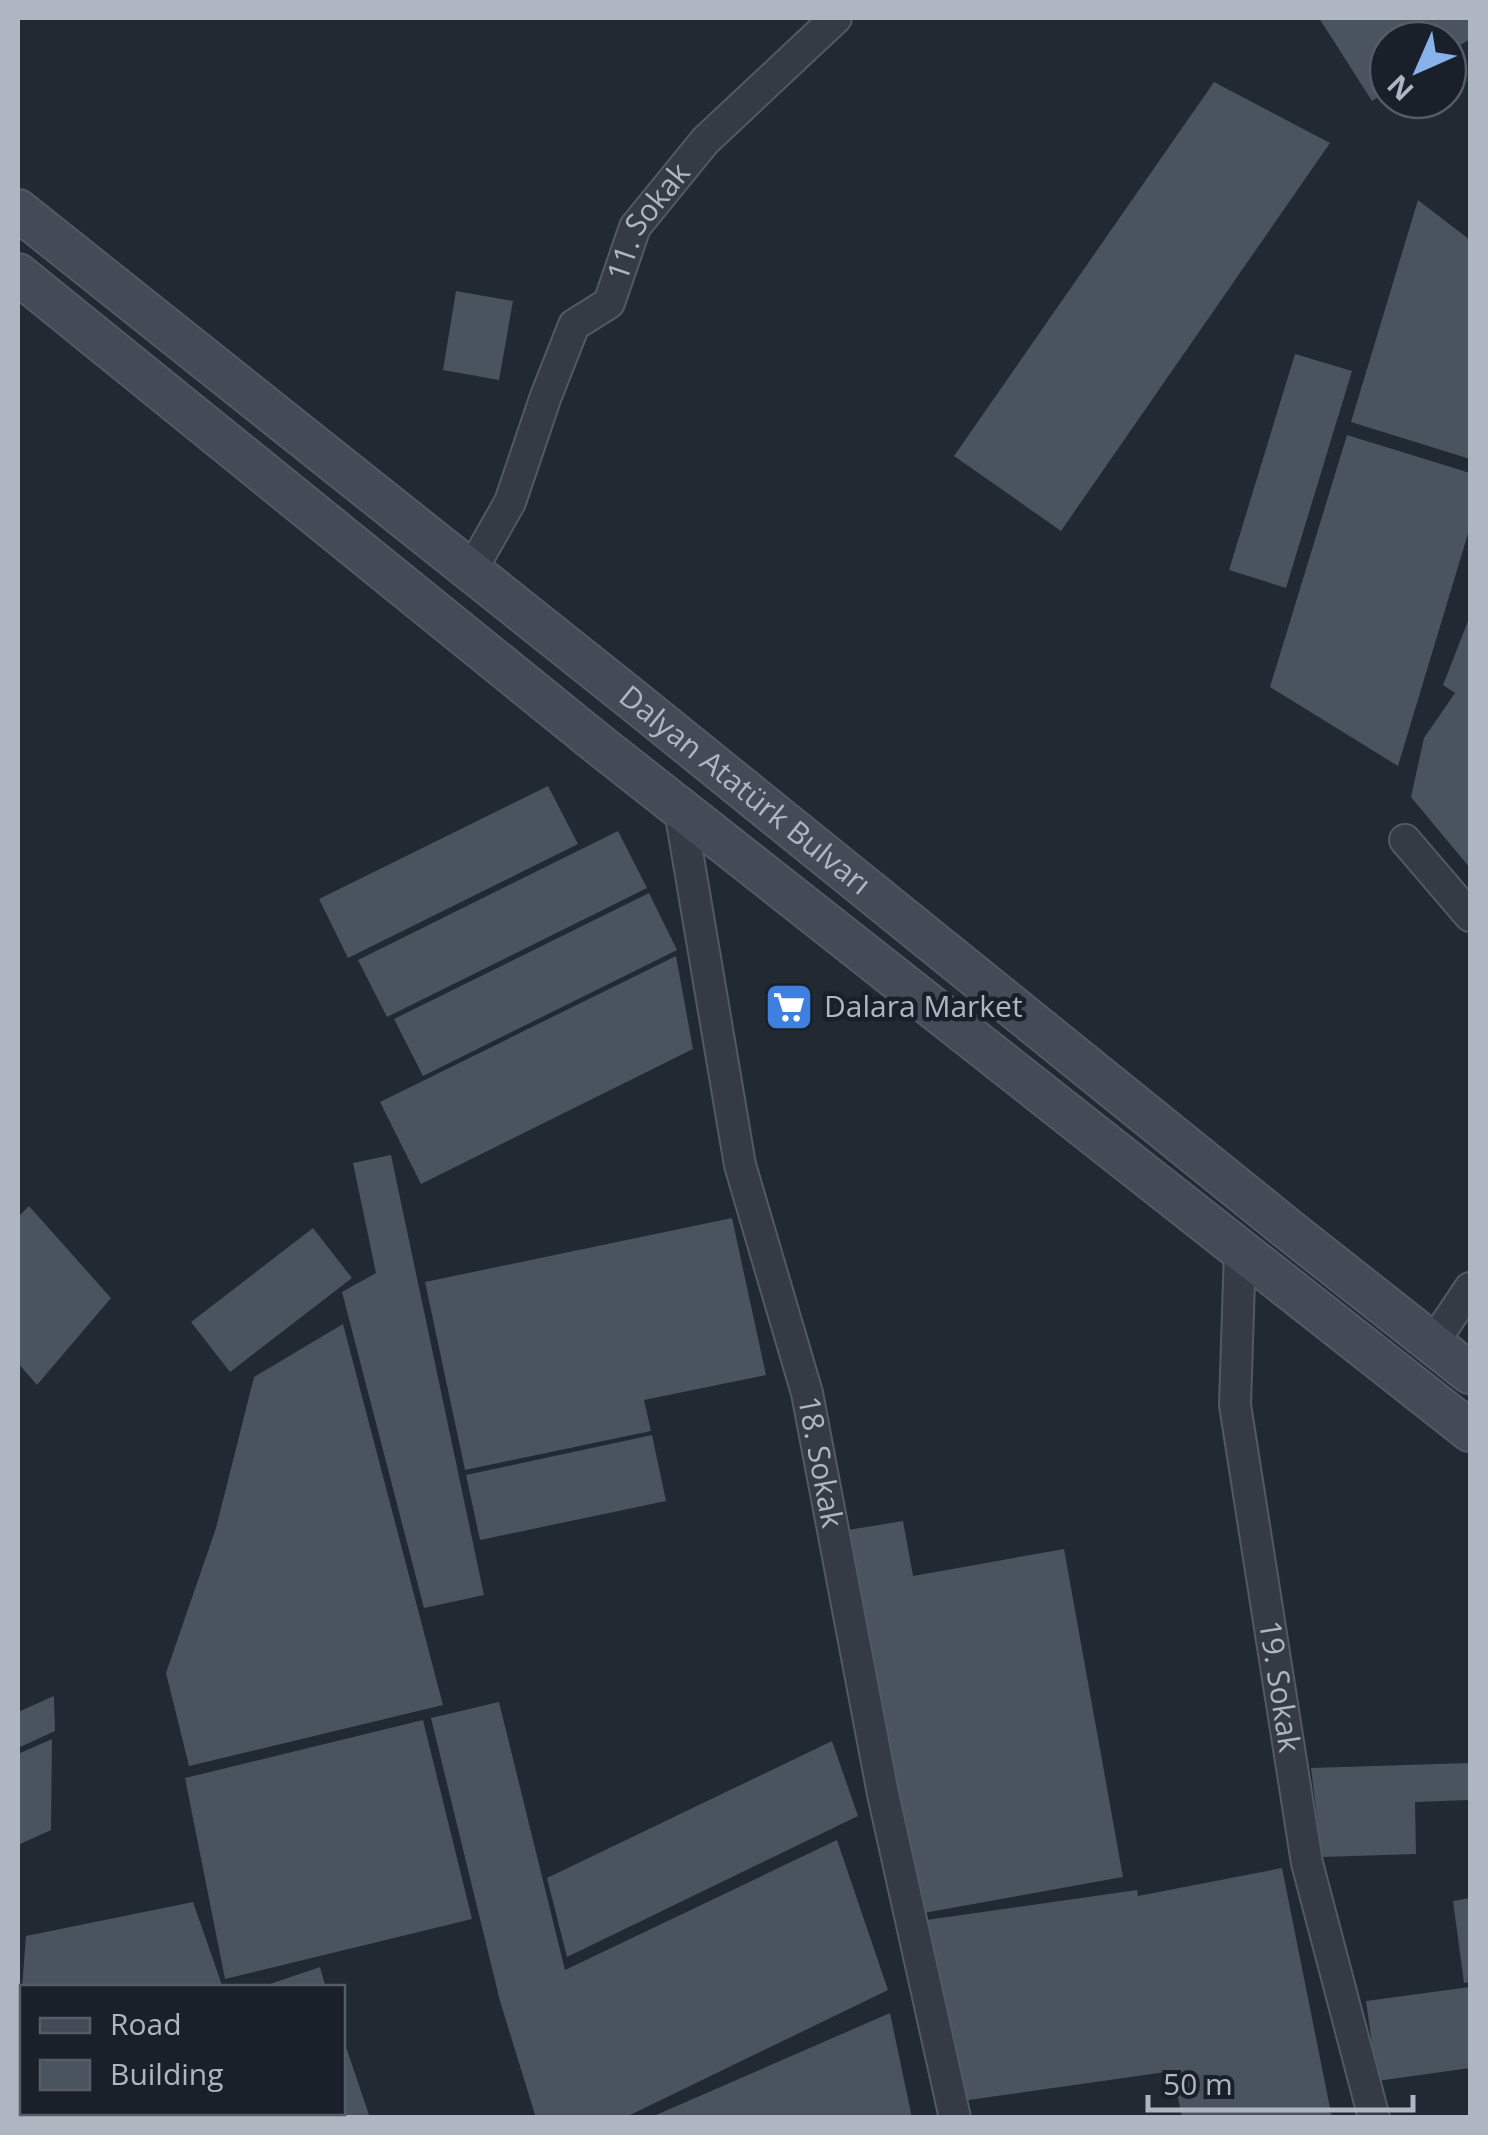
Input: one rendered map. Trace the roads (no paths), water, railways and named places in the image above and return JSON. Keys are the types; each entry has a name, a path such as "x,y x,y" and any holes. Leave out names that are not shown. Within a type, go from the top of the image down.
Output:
{"main road":[{"name":"Dalyan Atatürk Bulvarı","path":"18,210 1470,1373"},
{"name":"Dalyan Atatürk Bulvarı","path":"18,274 680,810 1470,1431"}],"street":[{"name":"11. Sokak","path":"471,571 510,502 574,325 609,303 636,227 705,141 836,18"},
{"name":"18. Sokak","path":"680,810 740,1165 808,1393 884,1794 954,2118"},
{"path":"1405,840 1470,916"},
{"name":"19. Sokak","path":"1240,1250 1235,1405 1307,1863 1374,2118"},
{"path":"1433,1344 1470,1288"}],"place":[{"name":"Dalara Market","path":"789,1007"}]}
